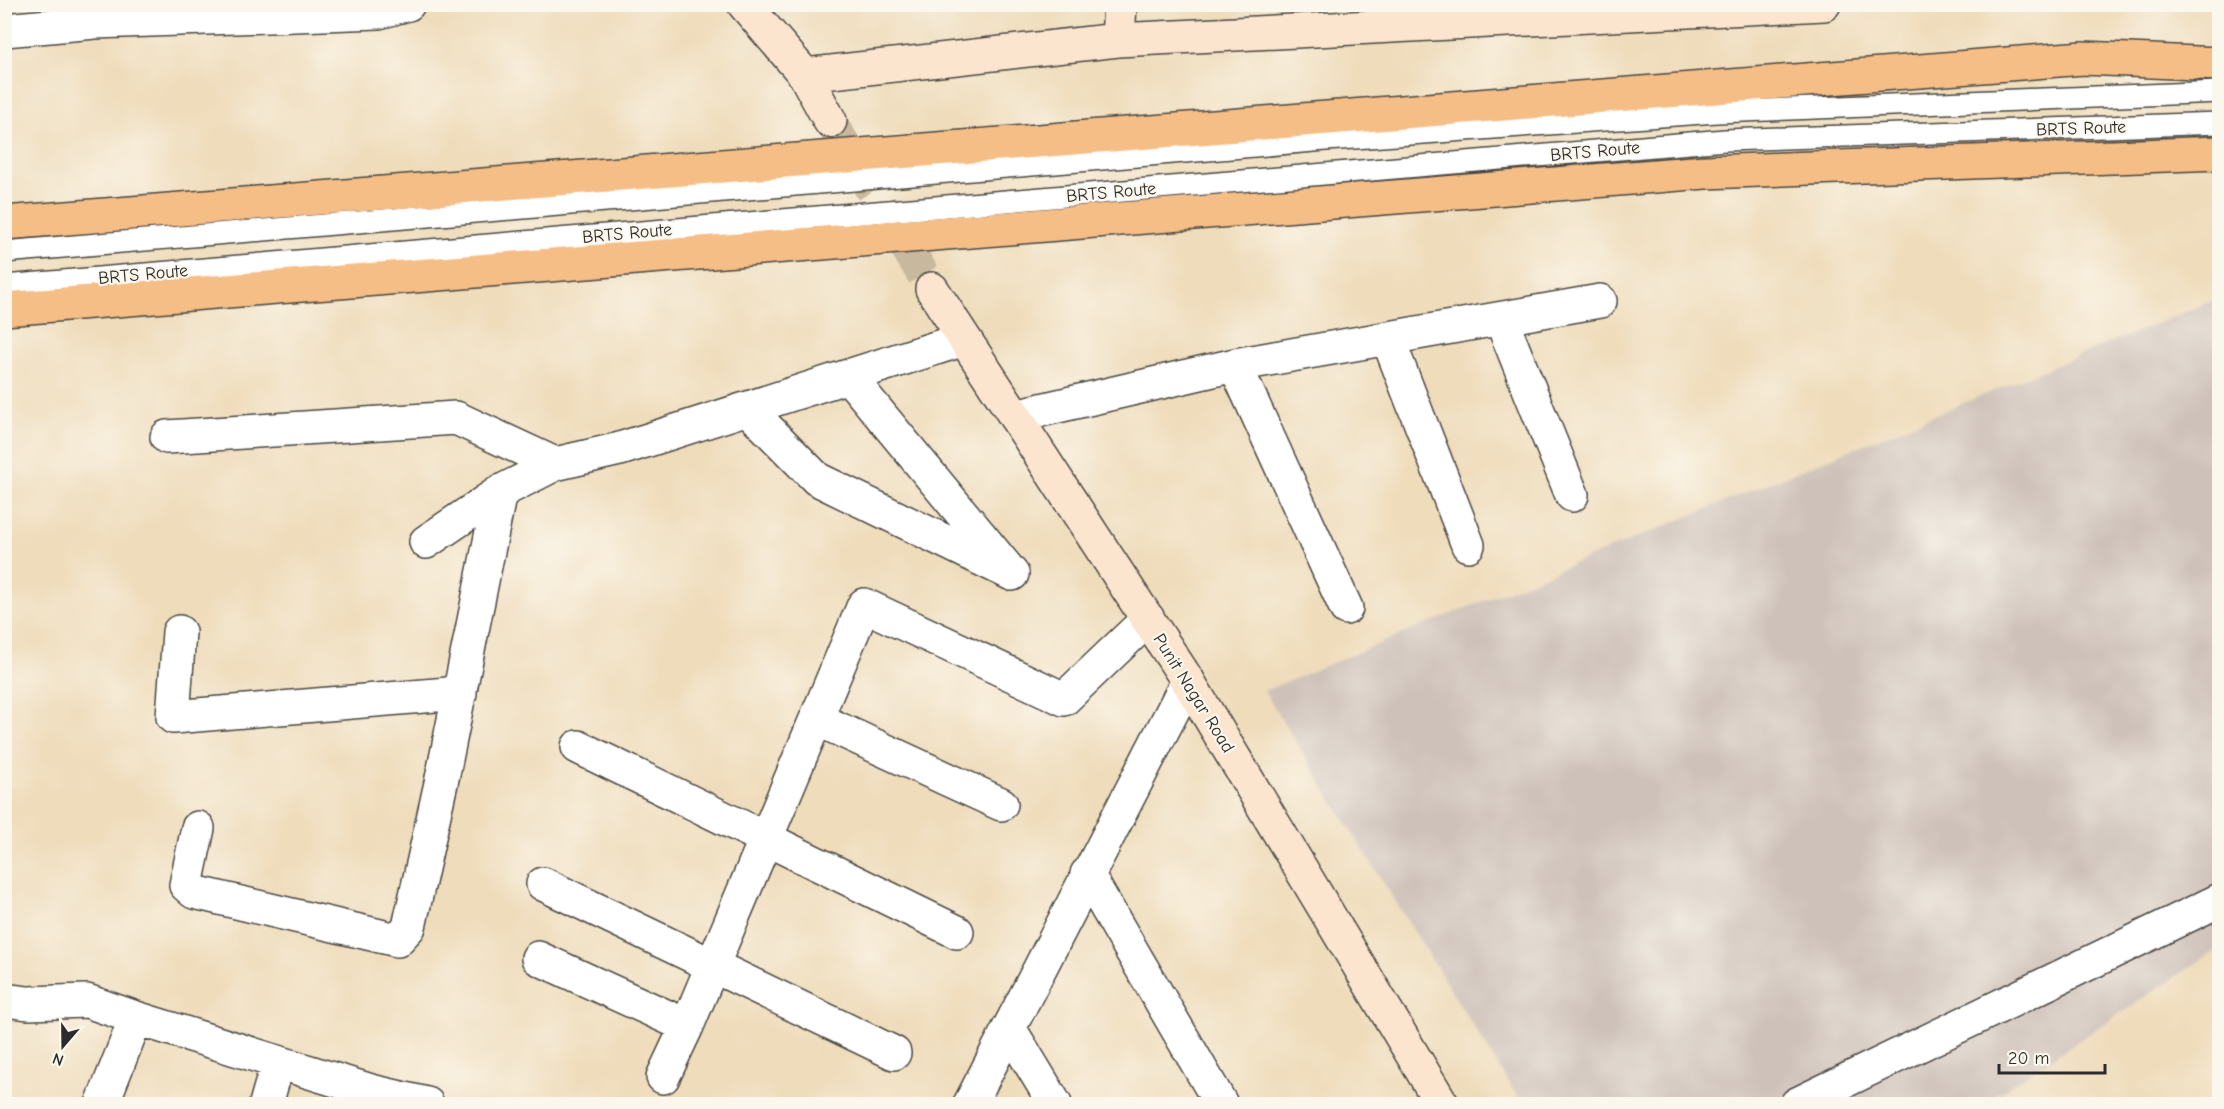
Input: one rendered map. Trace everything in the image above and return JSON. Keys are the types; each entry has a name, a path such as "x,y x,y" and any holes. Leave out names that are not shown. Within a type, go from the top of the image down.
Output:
{"main road":[{"path":"4,223 2083,58 2220,64"},
{"path":"4,309 1705,172 2220,153"}],"street":[{"path":"18,21 95,14 316,10 380,12 408,4"},
{"path":"744,4 805,75 830,121"},
{"path":"1118,40 1120,4"},
{"path":"805,75 1118,40 1824,4"},
{"name":"Punit Nagar Road","path":"932,289 1188,681 1442,1104"},
{"path":"1015,416 1236,365 1600,301"},
{"path":"1501,319 1572,495"},
{"path":"426,542 500,492 555,464 620,449 964,339"},
{"path":"1388,339 1468,545"},
{"path":"1236,365 1346,608"},
{"path":"748,409 817,479 1020,584 849,377"},
{"path":"167,437 456,418 555,464"},
{"path":"198,828 186,885 194,892 397,940 409,927 460,693 500,492"},
{"path":"663,1077 687,1026 864,605 1064,699 1148,619"},
{"path":"179,632 173,717 460,693"},
{"path":"970,1104 1188,681"},
{"path":"817,719 1001,804"},
{"path":"578,747 957,932"},
{"path":"1088,874 1221,1104"},
{"path":"543,884 894,1053"},
{"path":"1797,1104 2220,900"},
{"path":"538,958 687,1026"},
{"path":"4,1000 28,1003 87,1001 371,1091 421,1104"},
{"path":"102,1104 136,1018"},
{"path":"1009,1028 1055,1104"},
{"path":"266,1104 278,1062"}],"lane":[{"name":"BRTS Route","path":"4,252 1314,141 1681,114 2220,92"},
{"name":"BRTS Route","path":"4,286 1725,140 2220,123"}],"shaded area":[{"path":"2219,298 2219,948 1982,1104 1522,1104 1264,691"}],"tunnel":[{"path":"830,121 932,289"}]}
